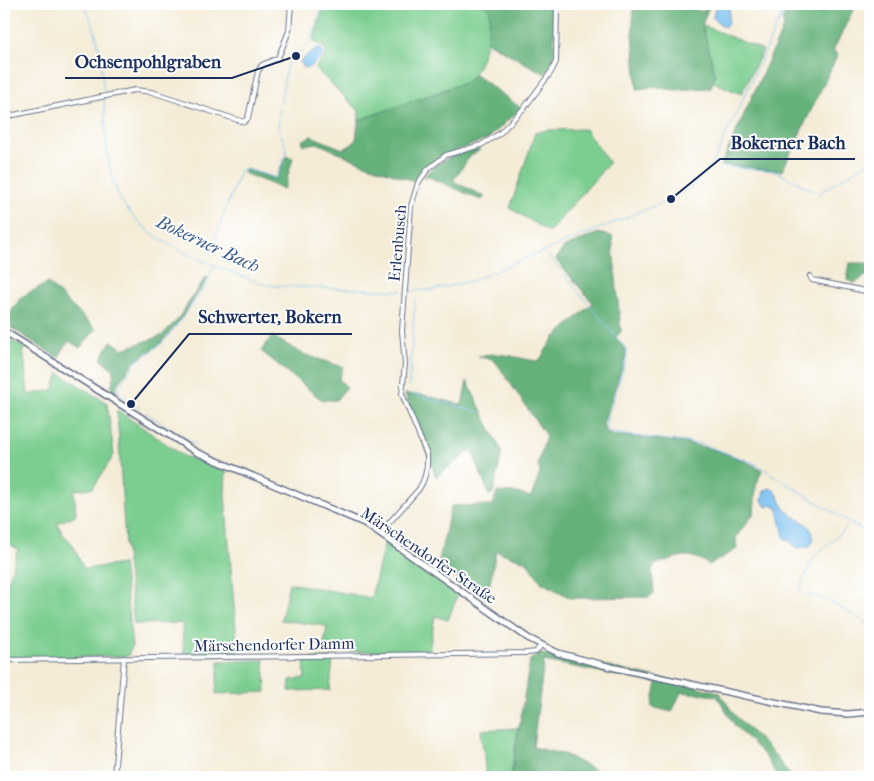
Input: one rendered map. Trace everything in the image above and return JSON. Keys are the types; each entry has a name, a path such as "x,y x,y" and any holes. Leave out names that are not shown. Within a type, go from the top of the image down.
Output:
{"street":[{"path":"4,117 135,90 152,92 244,122 248,118 258,71 262,65 278,58 289,31 291,4"},
{"name":"Erlenbusch","path":"380,533 420,489 428,463 427,455 402,394 405,370 402,332 409,217 415,191 422,176 433,164 446,155 472,148 490,140 525,108 556,62 557,4"},
{"path":"810,276 812,280 870,292"},
{"name":"Märschendorfer Straße","path":"4,331 196,452 345,514 380,533 541,645 584,661 821,712 848,714 870,712"},
{"name":"Märschendorfer Damm","path":"4,660 527,653 536,652 541,645"},
{"path":"114,777 124,658"}],"green space":[{"path":"325,4 483,4 490,11 485,49 478,67 467,82 359,120 359,111 315,68 326,55 326,49 313,41"},
{"path":"483,4 539,4 554,10 554,59 545,74 487,42 490,11"},
{"path":"633,4 678,4 704,12 704,4 710,4 702,25 715,74 711,88 675,90 651,87 637,89"},
{"path":"790,4 856,4 833,51 838,54 782,171 721,165 784,26 782,20"},
{"path":"702,25 763,50 741,94 713,82 715,74"},
{"path":"474,74 521,108 489,138 438,158 414,181 362,163 317,143 304,145 302,141 311,136 343,149 355,141 359,120 467,82"},
{"path":"585,129 609,163 549,232 510,208 535,133 547,130"},
{"path":"473,150 480,150 470,156 453,181 485,197 481,200 429,177 423,178 434,167 445,160"},
{"path":"287,156 293,158 284,189 243,173 244,169 276,179"},
{"path":"598,233 612,236 621,332 616,337 625,349 626,356 603,424 605,431 610,435 669,441 707,448 726,453 762,470 756,486 754,513 736,537 737,549 709,565 694,557 682,556 654,565 652,571 654,593 649,597 571,598 542,583 527,562 496,551 487,599 438,565 451,506 493,505 497,492 517,493 531,497 540,473 538,463 546,436 498,365 492,359 478,357 501,354 539,361 553,339 593,303 556,260 563,248"},
{"path":"850,263 870,263 870,273 855,283 847,280"},
{"path":"205,278 208,278 182,317 159,345 135,361 116,386 115,395 111,392 114,370 101,359 111,341 123,349 161,336 177,320"},
{"path":"48,283 96,329 80,348 69,341 58,358 4,323 21,297"},
{"path":"272,336 303,354 343,367 339,380 347,387 336,400 322,400 261,351"},
{"path":"4,337 23,347 28,395 53,390 59,373 107,403 114,455 93,488 74,490 76,515 57,523 62,533 72,543 84,569 123,564 132,647 128,656 4,659 4,595 18,549 4,541"},
{"path":"467,381 502,452 493,493 489,495 472,450 436,477 405,394 423,395 462,405"},
{"path":"117,410 184,456 226,471 225,495 238,654 184,656 182,623 134,624 125,544"},
{"path":"385,541 458,594 448,620 435,616 429,651 323,652 327,626 281,620 289,583 371,598"},
{"path":"539,654 556,655 719,692 734,714 774,754 791,777 778,777 764,755 735,726 717,696 681,692 672,712 652,707 657,683 544,661 533,747 566,755 608,777 511,777 530,660"},
{"path":"333,658 330,690 289,691 290,680 305,678 304,659"},
{"path":"264,660 266,692 216,694 219,661"},
{"path":"518,728 511,777 486,777 481,730"}],"water":[{"path":"716,4 730,4 728,24 724,27 713,18"},
{"path":"318,48 323,51 323,56 310,67 304,68 300,61"},
{"path":"770,488 776,492 786,510 811,530 813,541 809,547 798,548 784,537 778,509 772,505 766,507 762,500 764,491"}],"waterway":[{"name":"Bokerner Bach","path":"83,4 96,35 104,91"},
{"path":"281,103 286,67 309,44 323,4"},
{"name":"Bokerner Bach","path":"408,291 432,290 471,281 671,199 693,186 713,163 787,4"},
{"name":"Bokerner Bach","path":"104,98 108,156 112,179 126,208 158,238 199,259 262,284 401,291"},
{"path":"210,252 240,171 244,168 276,178 287,151 278,127 280,108"},
{"path":"818,194 870,161"},
{"path":"719,166 775,171 814,191"},
{"path":"548,255 626,349 627,357 606,422 606,430 610,433 701,444 754,463 870,535"},
{"path":"126,398 119,394 118,387 137,361 161,344 171,333 204,288 215,264"},
{"path":"409,386 415,300"},
{"path":"412,394 479,412"},
{"path":"134,404 141,409"},
{"path":"146,413 196,445"},
{"path":"802,593 799,590 814,557 847,527"},
{"path":"807,594 827,600 870,625"}],"place":[{"name":"Ochsenpohlgraben","path":"296,56"},
{"name":"Bokerner Bach","path":"671,199"},
{"name":"Schwerter, Bokern","path":"131,404"}]}
